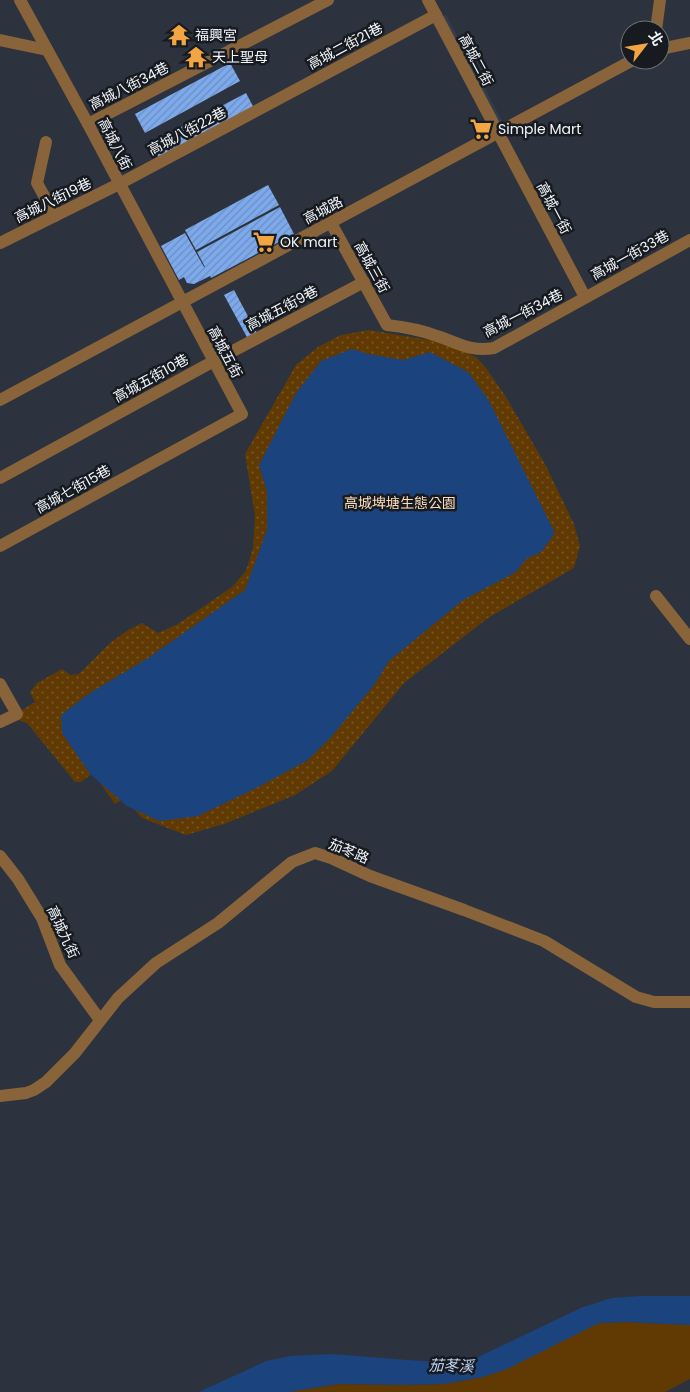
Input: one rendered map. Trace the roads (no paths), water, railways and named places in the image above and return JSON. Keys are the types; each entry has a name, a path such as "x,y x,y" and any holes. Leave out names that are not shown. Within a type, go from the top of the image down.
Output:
{"street":[{"name":"高城八街","path":"20,0 88,124 182,303"},
{"name":"高城八街34巷","path":"88,124 328,0"},
{"name":"高城二街","path":"428,0 498,133"},
{"path":"657,20 660,0"},
{"name":"高城二街21巷","path":"268,104 436,15"},
{"path":"0,40 46,50"},
{"path":"670,47 690,43"},
{"name":"高城路","path":"0,400 620,67"},
{"name":"高城八街22巷","path":"119,184 268,104"},
{"name":"高城一街","path":"498,133 584,297"},
{"path":"46,142 37,183 56,216"},
{"name":"高城八街19巷","path":"0,243 119,184"},
{"name":"高城三街","path":"331,223 387,326"},
{"name":"高城一街33巷","path":"584,297 690,240"},
{"name":"高城五街9巷","path":"214,361 364,282"},
{"name":"高城一街34巷","path":"387,326 410,328 481,350 494,348 584,297"},
{"name":"高城五街","path":"182,303 242,414"},
{"name":"高城五街10巷","path":"0,478 214,361"},
{"name":"高城七街15巷","path":"0,546 242,414"},
{"path":"656,596 690,639"},
{"path":"0,684 16,714 0,722"},
{"name":"茄苳路","path":"0,1096 26,1093 46,1082 75,1053 118,998 156,963 218,923 292,862 314,853 544,941 636,997 654,1002 690,1002"},
{"name":"高城九街","path":"0,856 18,879 42,918 60,965 100,1020"}],"water":[{"name":"高城埤塘生態公園","path":"352,349 368,354 403,360 430,352 468,372 488,399 555,533 541,552 526,559 516,572 463,600 389,661 374,685 332,736 308,760 198,816 159,821 127,806 90,774 62,733 61,715 90,693 148,658 245,590 267,530 267,492 259,465 296,393 321,361"},
{"name":"茄苳溪","path":"690,1296 690,1325 626,1322 599,1323 507,1369 483,1377 444,1384 339,1384 288,1392 199,1392 266,1361 291,1356 331,1354 447,1363 474,1359 583,1307 612,1298"}],"place":[{"name":"福興宮","path":"179,35"},
{"name":"天上聖母","path":"196,57"},
{"name":"Simple Mart","path":"481,129"},
{"name":"OK mart","path":"264,242"}]}
